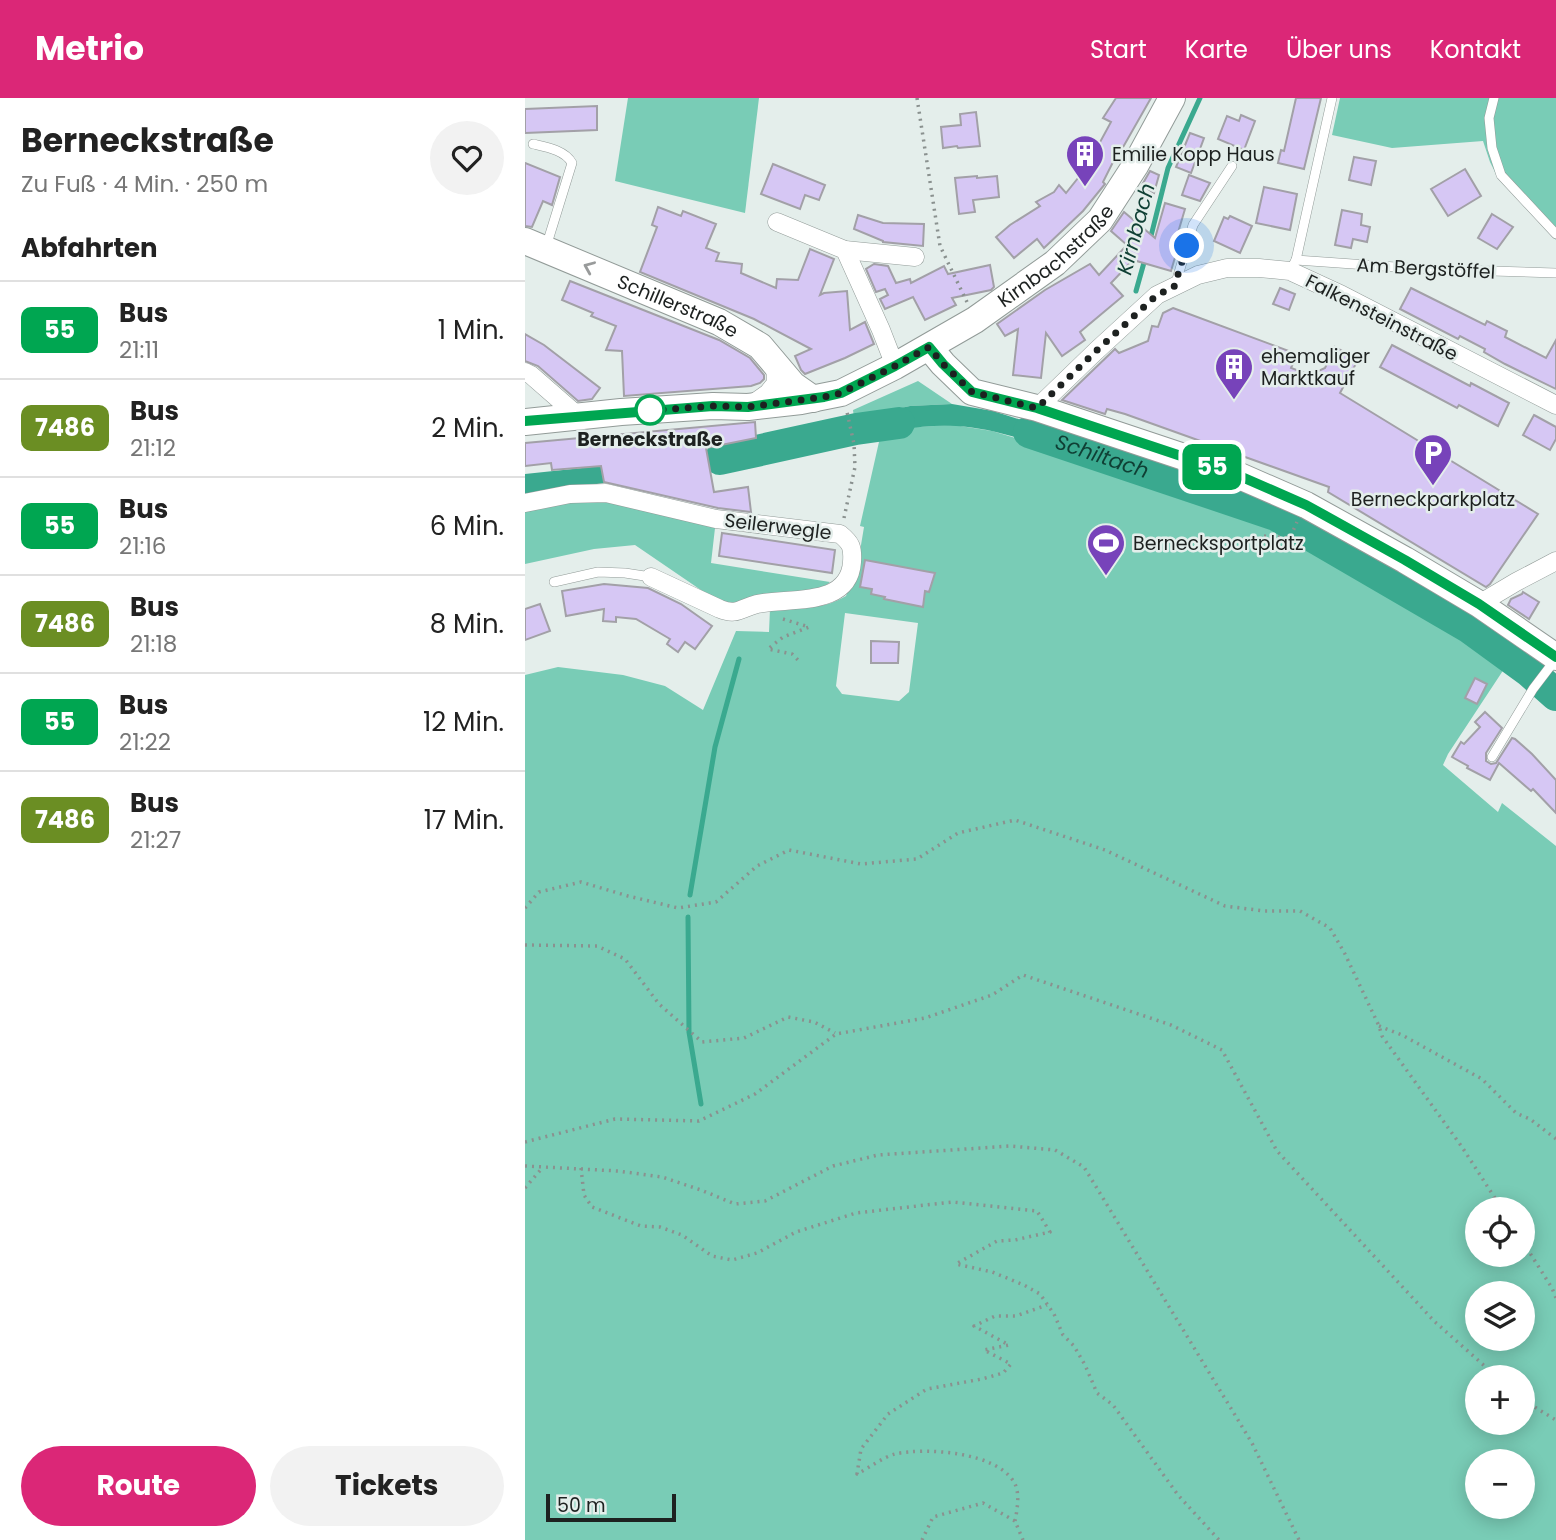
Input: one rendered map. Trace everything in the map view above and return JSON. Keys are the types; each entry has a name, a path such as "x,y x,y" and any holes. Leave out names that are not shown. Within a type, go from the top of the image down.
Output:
{"main road":[{"name":"Kirnbachstraße","path":"929,347 975,320 1055,263 1100,220 1135,166 1172,98"},
{"name":"Schillerstraße","path":"535,245 719,322 760,346 793,385 813,399"},
{"path":"525,422 713,406 748,407 813,399 841,393 929,347 972,392 1037,408 1235,474 1306,505 1479,604 1553,662"}],"street":[{"path":"777,222 845,250 915,257"},
{"path":"845,250 895,366"},
{"name":"Falkensteinstraße","path":"1037,408 1157,295 1198,275 1227,268 1293,265 1342,295 1556,405"},
{"path":"748,407 768,393 776,383 775,361"},
{"path":"525,372 531,374 578,416"},
{"name":"Seilerwegle","path":"525,503 570,494 606,493 716,519 840,534 853,547 852,568 845,583 835,592 814,598 755,604 735,612 728,612 651,577"},
{"path":"1479,604 1556,561"}],"lane":[{"path":"1293,265 1332,98"},
{"path":"1494,98 1489,118 1492,148 1501,175 1556,234"},
{"path":"533,144 569,156 572,163 535,245"},
{"path":"1174,287 1193,225 1232,166"},
{"name":"Am Bergstöffel","path":"1293,265 1556,273"},
{"name":"Seilerwegle","path":"554,582 598,572 651,577"},
{"path":"1492,757 1533,689 1553,662"}],"path":[{"path":"917,98 940,246 975,320"},
{"path":"840,534 855,467 855,444 849,419"},
{"path":"1264,536 1290,538 1300,516"},
{"path":"755,604 760,613 809,627 783,637 768,649 792,654 799,662"},
{"path":"525,908 540,892 580,882 678,908 716,902 757,866 789,850 861,863 917,859 958,833 1015,820 1105,850 1225,906 1265,911 1300,911 1330,928 1345,954 1382,1036 1462,1147 1494,1197"},
{"path":"525,945 597,946 625,959 659,1004 702,1042 744,1038 788,1017 814,1022 836,1034"},
{"path":"525,1142 615,1119 699,1121 755,1094 836,1034 925,1018 992,995 1023,975 1171,1025 1222,1050 1277,1151 1434,1321 1484,1365"},
{"path":"1379,1026 1402,1035 1482,1079 1516,1113 1530,1119 1556,1139"},
{"path":"525,1166 618,1171 662,1177 734,1204 765,1201 833,1166 879,1155 1010,1146 1055,1150 1084,1167 1252,1443 1299,1540"},
{"path":"525,1188 543,1167"},
{"path":"580,1168 584,1195 592,1207 641,1226 660,1227 682,1235 712,1256 732,1260 757,1253 796,1231 856,1213 952,1202 1037,1211 1050,1231 1015,1240 997,1241 957,1264 992,1272 1040,1294 1054,1314 1063,1335 1075,1346 1097,1393 1113,1405 1178,1496 1219,1540"},
{"path":"1535,1260 1556,1298"},
{"path":"1023,1540 1015,1521 1016,1485 1004,1470 965,1454 928,1450 893,1454 857,1474 861,1450 888,1414 927,1389 1003,1373 1011,1364 984,1350 1010,1345 974,1326 995,1316 1016,1315 1047,1305"},
{"path":"1535,1407 1556,1420"},
{"path":"922,1540 933,1517 983,1503 1015,1521"}],"shaded area":[{"path":"628,98 759,98 745,213 615,181"},
{"path":"1340,98 1556,98 1556,240 1498,178 1483,141 1392,148 1332,135"},
{"path":"918,381 952,404 910,406 854,418 853,410"},
{"path":"952,404 993,411 1072,436 1067,453 970,427 919,427 858,438 854,418 910,406"},
{"path":"844,422 849,442 722,468 719,450"},
{"path":"954,425 992,431 1067,453 1263,519 1506,666 1443,765 1498,812 1502,803 1556,846 1556,1540 525,1540 525,675 558,667 623,675 665,686 703,710 736,631 769,632 770,609 819,606 846,596 859,557 864,527 860,526 881,433 914,427","holes":["845,613 918,623 909,692 899,701 842,694 836,686"]},
{"path":"601,466 604,483 525,494 525,474"},
{"path":"589,500 629,505 715,528 711,563 830,582 824,587 733,604 717,601 635,545 594,549 525,564 525,508"}],"building":[{"path":"1116,98 1151,98 1122,149 1120,148 1103,182 1105,184 1083,211 1044,248 1037,239 1014,258 996,237 1040,206 1036,202 1054,192 1059,185 1066,193 1086,168 1111,122 1103,118"},
{"path":"1296,98 1321,98 1304,169 1278,163 1281,150 1284,151"},
{"path":"597,106 597,130 525,133 525,109"},
{"path":"976,112 980,146 943,148 941,127 961,125 960,114"},
{"path":"1241,115 1255,121 1244,150 1218,139 1227,116 1239,121"},
{"path":"1190,133 1204,138 1191,173 1176,167"},
{"path":"1354,157 1376,161 1371,185 1349,180"},
{"path":"525,163 560,177 552,205 543,201 532,227 525,226"},
{"path":"773,164 825,185 819,200 805,195 800,209 761,194"},
{"path":"1465,169 1481,196 1448,216 1431,189"},
{"path":"1150,171 1159,175 1154,193 1142,185"},
{"path":"1189,175 1210,183 1200,201 1182,195"},
{"path":"997,176 999,197 973,200 975,212 959,214 955,178"},
{"path":"1264,187 1297,194 1290,230 1256,223"},
{"path":"1165,203 1185,209 1177,236 1181,237 1171,271 1133,260 1111,283 1123,296 1080,332 1085,340 1062,356 1046,333 1041,378 1013,375 1018,329 1005,336 997,324 1045,290 1090,264 1099,275 1127,245 1111,231 1124,212 1155,238"},
{"path":"658,207 681,216 683,211 716,224 706,248 719,253 716,261 742,264 741,273 776,288 777,279 798,280 810,249 834,259 820,295 847,291 850,330 865,322 874,344 805,374 795,356 811,349 754,319 640,272 657,227 652,225"},
{"path":"1342,210 1362,214 1361,225 1370,227 1367,242 1353,239 1351,248 1335,245"},
{"path":"1492,214 1513,227 1497,249 1478,238"},
{"path":"858,215 883,223 924,224 923,246 883,242 854,229"},
{"path":"1230,216 1252,226 1240,253 1214,241 1224,217 1228,219"},
{"path":"874,264 888,266 896,283 910,279 911,283 944,266 948,274 990,265 994,287 991,290 952,298 956,305 925,320 913,297 885,309 880,299 888,295 885,289 876,292 866,269"},
{"path":"570,281 719,340 750,358 764,375 764,379 751,386 624,396 622,351 606,350 616,326 562,300"},
{"path":"1280,288 1295,294 1289,310 1273,304"},
{"path":"1411,288 1485,325 1487,321 1507,331 1505,337 1546,358 1556,340 1556,389 1505,364 1484,352 1485,349 1460,336 1458,339 1400,309"},
{"path":"1173,308 1297,354 1291,368 1310,375 1325,368 1335,347 1358,360 1340,393 1538,514 1490,584 1486,587 1328,492 1329,487 1125,414 1107,409 1105,414 1062,400 1115,349 1119,353 1148,341 1152,326 1158,327 1163,313"},
{"path":"525,334 544,345 600,388 592,399 578,401 538,366 525,361"},
{"path":"1392,345 1509,403 1498,426 1459,405 1457,408 1380,367"},
{"path":"1534,415 1556,427 1556,439 1550,450 1523,435"},
{"path":"755,422 756,438 706,448 714,492 748,487 751,512 718,508 604,482 601,466 552,470 551,463 525,466 525,443"},
{"path":"722,533 835,550 832,573 719,556"},
{"path":"865,560 935,573 929,592 925,591 923,607 884,599 885,597 871,594 872,589 860,587"},
{"path":"604,584 648,588 681,604 712,626 695,649 685,642 678,652 667,644 670,639 636,619 616,617 616,622 603,621 604,609 566,616 562,591"},
{"path":"1523,592 1539,602 1529,619 1508,605 1511,599"},
{"path":"540,604 550,631 525,640 525,609"},
{"path":"871,641 899,642 898,663 871,663"},
{"path":"1475,678 1487,684 1477,704 1465,698"},
{"path":"1485,712 1502,728 1486,753 1486,761 1496,763 1512,738 1515,739 1556,780 1556,813 1533,789 1531,791 1499,763 1490,780 1452,757 1461,742 1464,744 1480,727 1475,722"}],"waterway":[{"name":"Kirnbach","path":"1150,240 1168,168 1200,98"},
{"name":"Kirnbach","path":"1136,291 1145,259"},
{"name":"Schiltach","path":"720,459 856,429 899,423"},
{"name":"Schiltach","path":"1029,432 1276,515 1470,628 1529,671 1556,695"},
{"path":"690,895 715,747 739,659"},
{"path":"688,917 689,1032 701,1104"}],"bus line":[{"name":"55","path":"525,421 713,406 748,407 824,397 841,393 929,347 972,392 1037,408 1235,474 1306,505 1479,604 1556,657"}],"place":[{"name":"Emilie Kopp Haus","path":"1085,188"},
{"name":"ehemaliger Marktkauf","path":"1234,401"},
{"name":"Berneckstraße","path":"650,410"},
{"name":"Berneckparkplatz","path":"1433,487"},
{"name":"Bernecksportplatz","path":"1106,577"}],"route":[{"path":"650,410 644,411 713,406 748,407 824,397 841,393 929,347 972,392 1037,408 1157,295 1174,287 1187,246"}]}
